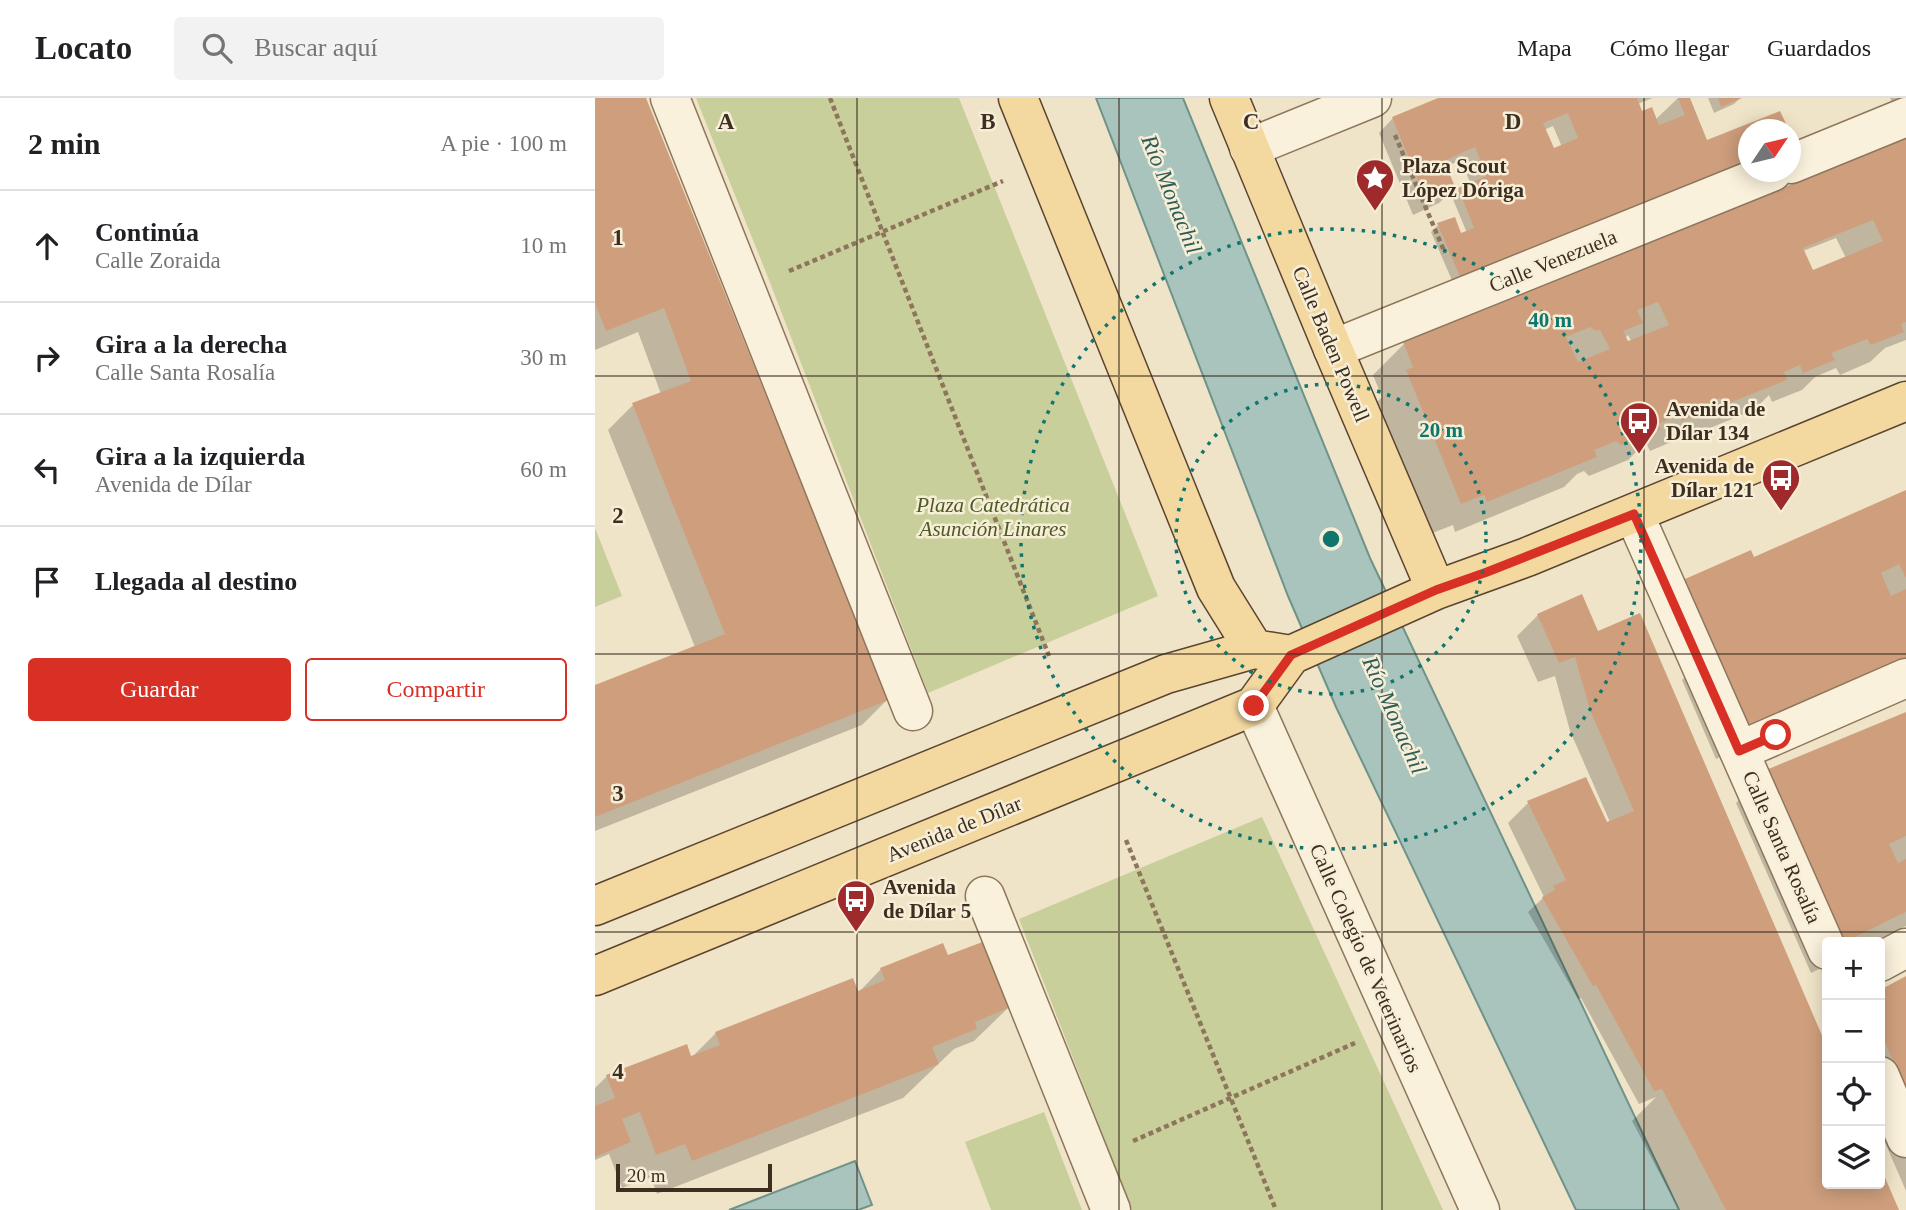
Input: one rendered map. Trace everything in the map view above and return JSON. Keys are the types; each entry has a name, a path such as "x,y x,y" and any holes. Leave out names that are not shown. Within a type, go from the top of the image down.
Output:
{"main road":[{"path":"1017,98 1216,588 1283,651"},
{"name":"Calle Baden Powell","path":"1229,98 1333,349 1422,596"},
{"path":"595,905 1167,674 1283,651 1634,514 1906,401"},
{"path":"1254,706 1283,651"},
{"name":"Avenida de Dílar","path":"595,976 1254,706"}],"street":[{"path":"670,98 913,711"},
{"path":"1249,148 1382,112"},
{"path":"1801,160 1906,117"},
{"name":"Calle Venezuela","path":"1333,349 1386,330 1748,182"},
{"name":"Calle Santa Rosalía","path":"1634,514 1822,939"},
{"path":"1739,751 1906,678"},
{"name":"Calle Colegio de Veterinarios","path":"1254,706 1480,1210"},
{"path":"985,897 1111,1210"},
{"path":"1885,959 1906,948"},
{"path":"1885,1088 1906,1138"}],"path":[{"path":"830,98 1049,656"},
{"path":"1382,112 1447,259"},
{"path":"746,289 1006,180"},
{"path":"1126,840 1276,1210"},
{"path":"1091,1160 1363,1039"}],"green space":[{"name":"Plaza Catedrática Asunción Linares","path":"696,98 959,98 1158,596 928,693"},
{"path":"595,528 622,596 595,607"},
{"path":"1262,817 1443,1210 1132,1210 1019,919"},
{"path":"1044,1112 1082,1210 991,1210 965,1142"}],"water":[{"name":"Río Monachil","path":"1096,98 1183,98 1370,558 1679,1210 1576,1210 1336,707 1288,596"},
{"path":"855,1161 872,1205 858,1210 729,1210"}],"building":[{"path":"595,98 646,98 889,700 595,817 595,685 725,634 632,403 691,381 664,308 606,331 595,303"},
{"path":"1438,98 1637,98 1642,111 1652,107 1659,125 1685,115 1678,98 1690,98 1707,140 1738,128 1738,166 1461,279 1437,223 1455,217 1461,233 1474,228 1458,188 1487,176 1475,147 1444,161 1456,189 1427,202 1392,117","holes":["1568,113 1578,138 1554,148 1543,123"]},
{"path":"1718,98 1742,98 1721,107"},
{"path":"1780,111 1784,119 1760,119"},
{"path":"1906,133 1906,322 1901,324 1904,332 1871,345 1867,339 1831,353 1835,360 1803,373 1800,365 1784,372 1787,380 1724,405 1720,398 1717,399 1717,406 1682,421 1679,415 1658,424 1661,429 1621,445 1616,441 1594,450 1597,457 1487,502 1484,495 1461,504 1406,370 1413,367 1403,342 1428,332 1425,325 1493,297 1496,304 1891,144 1890,142","holes":["1873,220 1883,241 1813,270 1803,248","1658,302 1669,325 1628,341 1623,331 1643,323 1637,310","1590,327 1596,331 1600,330 1610,349 1578,362 1566,337"]},
{"path":"1906,490 1906,578 1899,564 1881,573 1891,596 1906,589 1906,659 1748,729 1685,587 1688,586 1685,579 1751,550 1754,557"},
{"path":"1582,594 1598,631 1640,613 1822,1035 1822,1189 1885,1189 1885,1178 1899,1210 1726,1210 1662,1089 1654,1091 1596,985 1593,986 1542,897 1555,890 1553,886 1566,880 1527,801 1586,777 1607,822 1634,811 1590,710 1575,657 1559,663 1537,614"},
{"path":"1906,712 1906,836 1889,844 1898,863 1906,859 1906,912 1854,937 1842,937 1766,770"},
{"path":"985,941 1011,1007 975,1022 977,1029 932,1047 939,1064 692,1161 685,1144 656,1155 640,1112 622,1119 631,1142 595,1157 595,1106 615,1098 606,1075 687,1044 691,1056 720,1045 715,1032 853,978 858,991 885,980 880,968 943,943 948,955"},
{"path":"1906,976 1906,1090 1885,1042 1885,987"}],"place":[{"name":"Plaza Scout López Dóriga","path":"1375,212"},
{"name":"Avenida de Dílar 134","path":"1639,455"},
{"name":"Avenida de Dílar 121","path":"1781,512"},
{"name":"Avenida de Dílar 5","path":"856,933"}],"route":[{"path":"1254,706 1291,655 1436,590 1634,514 1739,751 1776,735"}]}
